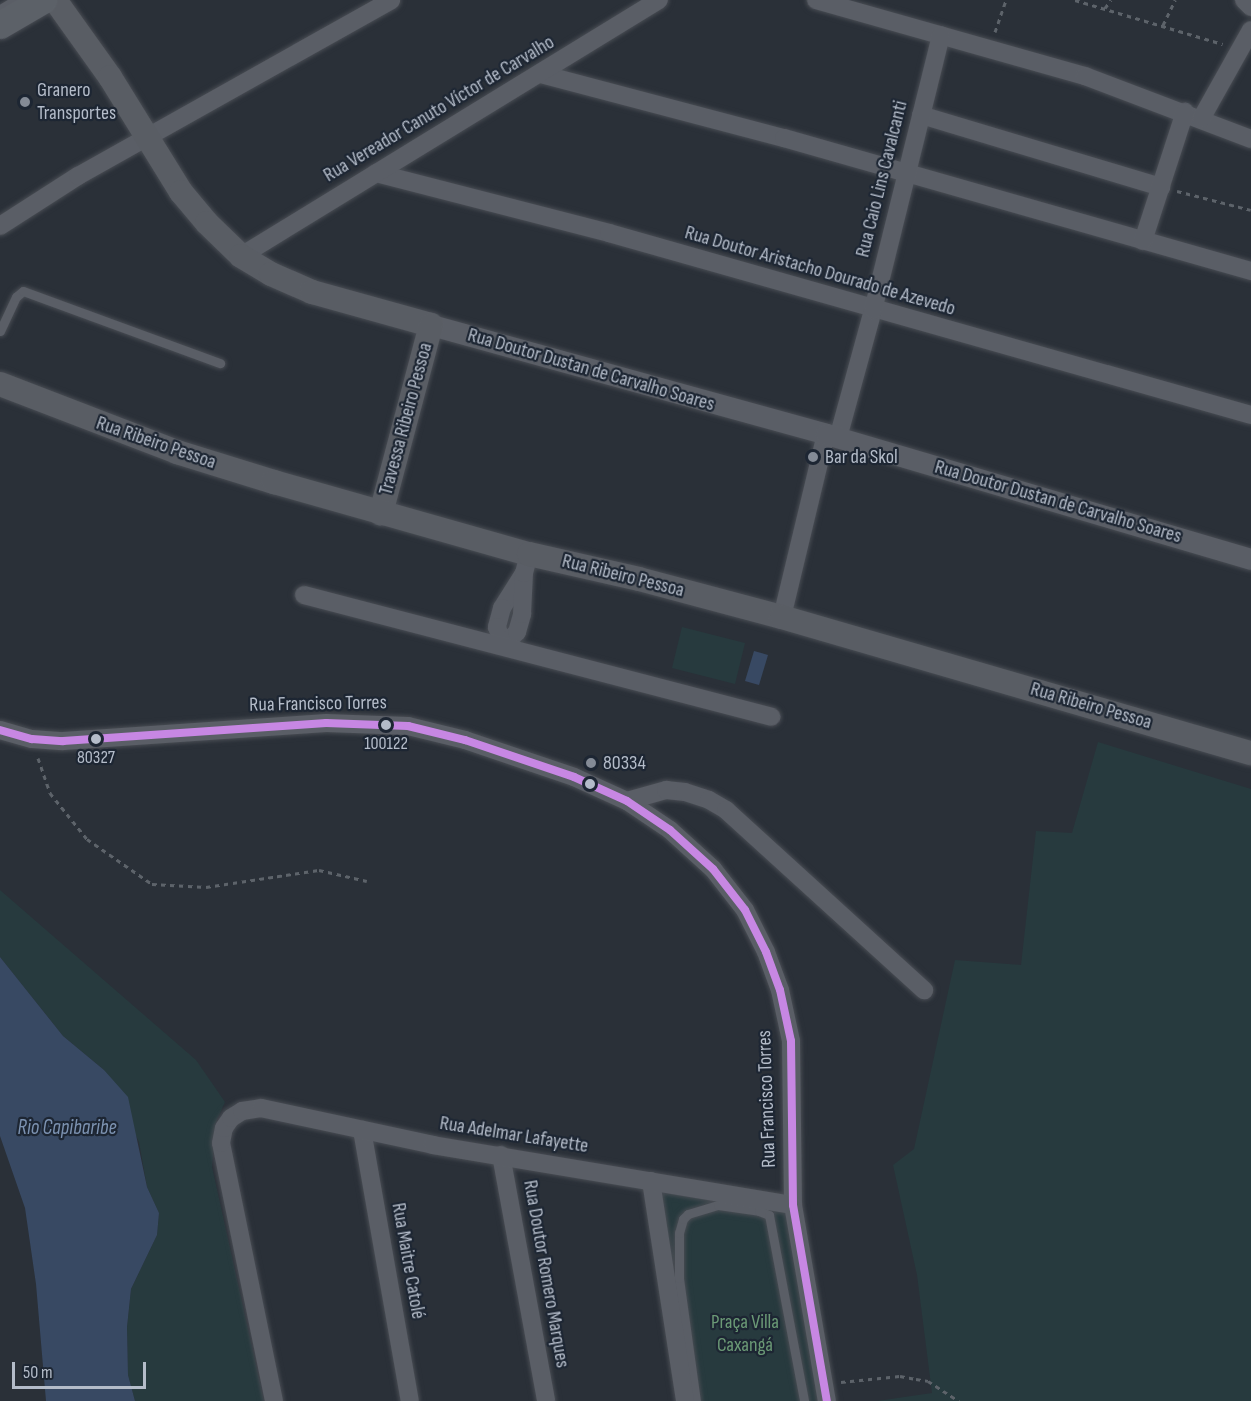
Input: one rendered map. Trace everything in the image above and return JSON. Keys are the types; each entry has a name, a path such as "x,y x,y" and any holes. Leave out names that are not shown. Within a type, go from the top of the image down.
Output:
{"main road":[{"path":"0,25 43,0"},
{"name":"Rua Doutor Dustan de Carvalho Soares","path":"55,0 110,77 146,139 181,192 241,256 271,274 312,292 431,325"},
{"name":"Travessa Ribeiro Pessoa","path":"381,513 431,325"},
{"name":"Rua Ribeiro Pessoa","path":"0,384 177,452 381,513 527,564 639,579 782,617 1251,753"}],"street":[{"path":"0,226 78,176 391,0"},
{"name":"Rua Vereador Canuto Víctor de Carvalho","path":"241,256 659,0"},
{"path":"816,0 988,46 1085,76 1251,139"},
{"path":"1244,0 1251,7"},
{"path":"1143,241 1161,187 1193,116 1251,30"},
{"name":"Rua Caio Lins Cavalcanti","path":"782,617 832,436 873,310 941,35"},
{"path":"541,74 907,172 1251,271"},
{"path":"921,115 1161,187"},
{"name":"Rua Doutor Aristacho Dourado de Azevedo","path":"376,173 609,233 1251,416"},
{"name":"Rua Doutor Dustan de Carvalho Soares","path":"431,325 832,436 1251,559"},
{"path":"503,646 517,632 522,614 527,564"},
{"path":"304,595 771,717"},
{"name":"Rua Francisco Torres","path":"0,730 32,739 133,737 326,723 408,726 465,740 573,777 627,801 670,830 713,869 745,910 766,952 780,990 791,1041 793,1205 826,1393"},
{"path":"627,801 666,790 685,792 709,800 726,810 924,990"},
{"name":"Rua Adelmar Lafayette","path":"274,1401 221,1143 224,1128 231,1118 242,1111 261,1108 362,1130 793,1205"},
{"name":"Rua Maitre Catolé","path":"362,1130 410,1401"},
{"name":"Rua Doutor Romero Marques","path":"501,1155 546,1401"},
{"path":"651,1181 685,1401"}],"lane":[{"path":"0,9 15,0"},
{"path":"0,331 16,297 23,291 220,363"},
{"path":"696,1401 679,1278 680,1225 688,1214 706,1207 731,1206 768,1213 793,1205"},
{"path":"768,1213 804,1401"}],"path":[{"path":"988,46 1006,0"},
{"path":"1076,0 1238,48"},
{"path":"1105,9 1111,0"},
{"path":"1163,25 1175,0"},
{"path":"1161,187 1251,210"},
{"path":"32,739 50,793 87,839 152,884 206,887 319,870 367,881"},
{"path":"826,1393 900,1376 928,1381 959,1401"}],"green space":[{"path":"682,627 745,643 735,684 672,668"},
{"path":"1098,742 1251,789 1251,1401 877,1401 932,1393 917,1275 893,1165 914,1149 955,960 1021,965 1036,831 1072,833"},
{"path":"0,890 196,1060 225,1102 216,1122 212,1167 264,1401 135,1401 128,1375 127,1327 131,1289 157,1235 159,1213 147,1187 139,1142 104,1070 63,1036 0,957"},
{"name":"Praça Villa Caxangá","path":"658,1191 786,1210 821,1401 693,1401"}],"water":[{"path":"754,651 768,655 759,685 745,681"},
{"name":"Rio Capibaribe","path":"0,957 63,1036 104,1070 128,1097 147,1187 159,1213 157,1235 131,1289 127,1327 128,1375 135,1401 46,1401 36,1284 25,1208 0,1136"}],"transit line":[{"path":"0,730 32,739 63,741 326,723 408,726 465,740 574,777 627,801 670,830 713,869 745,910 766,952 780,990 791,1041 793,1205 827,1401"}],"place":[{"name":"Granero Transportes","path":"25,102"},
{"name":"Bar da Skol","path":"813,457"},
{"name":"100122","path":"386,725"},
{"name":"80327","path":"96,739"},
{"name":"80334","path":"591,763"}]}
